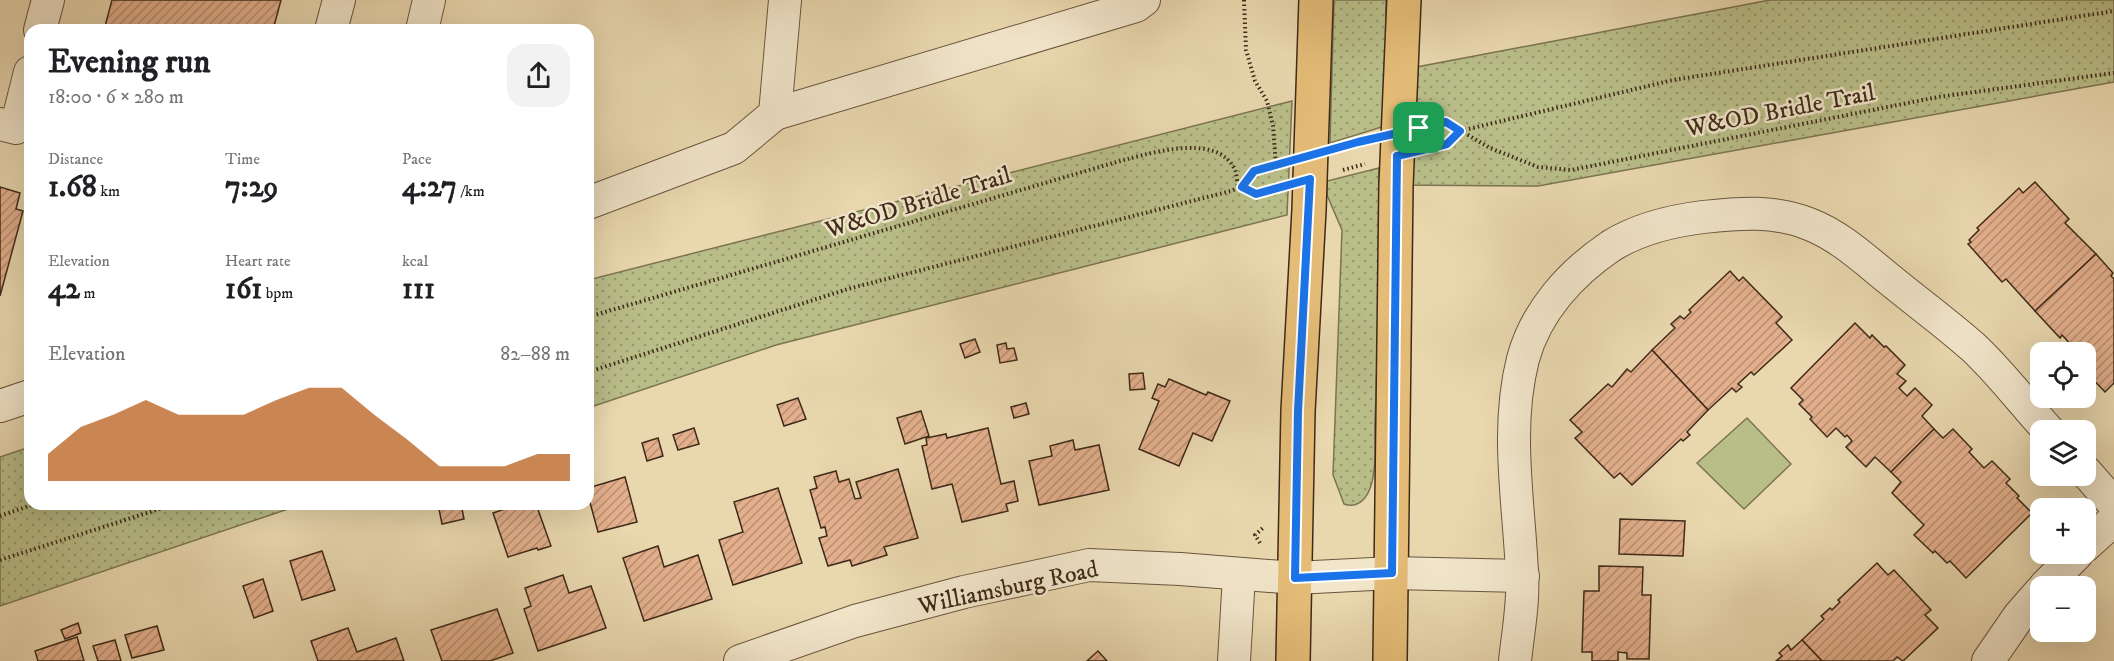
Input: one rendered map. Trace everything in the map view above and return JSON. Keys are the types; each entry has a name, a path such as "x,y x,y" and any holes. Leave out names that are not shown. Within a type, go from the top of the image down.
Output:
{"main road":[{"path":"1293,661 1298,411 1297,171 1316,0"},
{"path":"1390,661 1409,142 1404,0"}],"street":[{"path":"42,24 48,0"},
{"path":"333,24 339,0"},
{"path":"423,24 429,0"},
{"path":"775,114 785,0"},
{"path":"594,201 735,148 775,114 1136,6 1144,0"},
{"path":"0,124 16,128 24,96"},
{"path":"1515,661 1523,576 1516,490 1515,397 1524,357 1536,326 1553,299 1573,275 1623,238 1653,227 1686,219 1746,212 1776,215 1809,224 1842,241 1974,348 2039,420"},
{"path":"0,406 24,398"},
{"path":"2096,484 2114,504"},
{"path":"2096,536 2114,520"},
{"path":"2055,576 2067,564"},
{"name":"Williamsburg Road","path":"740,661 855,621 964,592 1089,565 1295,578 1392,573 1523,576"},
{"path":"1234,661 1239,575"},
{"path":"1988,661 2030,603"}],"path":[{"path":"1244,0 1246,50 1255,81 1267,101 1273,126 1276,165"},
{"path":"1240,188 1254,171 1276,165 1297,171 1409,142 1447,144 1460,131 1673,80 2114,11"},
{"name":"W&OD Bridle Trail","path":"1460,131 1490,148 1538,167 1571,170 1938,97 2114,73"},
{"path":"594,370 850,288 1240,188 1256,194 1297,171 1409,142 1446,122 1460,131"},
{"name":"W&OD Bridle Trail","path":"594,316 1113,163 1181,148 1197,147 1216,152 1228,160 1235,171 1240,188"},
{"path":"1276,165 1297,171"},
{"path":"1280,198 1297,171"},
{"path":"0,516 24,508"},
{"path":"0,560 156,510"},
{"path":"1260,543 1255,535 1267,525"}],"green space":[{"path":"1334,0 1386,0 1385,126 1330,143"},
{"path":"1770,0 2114,0 2114,82 1538,186 1396,185 1401,70"},
{"path":"1292,101 1287,215 776,345 594,406 594,278"},
{"path":"1379,168 1375,465 1367,495 1359,503 1348,505 1344,504 1333,475 1342,230 1327,195 1327,181"},
{"path":"1747,418 1791,464 1744,509 1697,463"},
{"path":"24,449 24,510 285,510 0,606 0,457"}],"building":[{"path":"112,0 281,0 275,24 106,24"},
{"path":"2035,182 2069,219 2065,223 2096,254 2035,311 2006,279 2002,282 1968,244 1979,230 1977,228 2019,188 2023,193"},
{"path":"0,187 20,193 16,209 23,211 0,296"},
{"path":"2096,254 2113,273 2111,276 2114,279 2114,383 2105,392 2096,383 2096,342 2068,342 2062,335 2060,338 2035,311"},
{"path":"1730,271 1739,281 1743,277 1782,317 1776,323 1792,340 1754,375 1751,372 1738,384 1742,387 1736,392 1732,388 1708,410 1652,350 1675,328 1671,324 1680,316 1684,319 1691,312 1689,310"},
{"path":"1855,323 1870,338 1872,335 1884,347 1886,346 1905,365 1897,374 1906,381 1899,388 1907,396 1915,388 1932,405 1922,416 1934,429 1891,472 1875,457 1866,467 1846,447 1852,441 1836,428 1827,437 1810,419 1812,417 1799,404 1803,400 1791,388"},
{"path":"975,339 980,352 965,358 960,344"},
{"path":"1006,343 1007,349 1014,348 1017,360 1000,363 997,345"},
{"path":"1652,350 1708,410 1687,432 1690,435 1683,441 1681,439 1632,485 1620,473 1614,478 1575,438 1582,432 1570,420 1608,384 1612,387 1627,369 1631,372"},
{"path":"1143,373 1145,389 1130,390 1129,374"},
{"path":"1169,379 1206,395 1208,392 1230,401 1212,441 1193,433 1179,466 1139,449 1159,401 1152,398 1158,384 1165,387"},
{"path":"798,398 806,419 784,426 777,405"},
{"path":"1026,403 1029,414 1014,418 1011,407"},
{"path":"921,411 929,436 905,444 897,418"},
{"path":"694,428 699,444 678,450 673,435"},
{"path":"988,428 1001,484 1014,481 1018,501 1006,504 1008,511 962,522 952,484 932,489 922,446 927,445 926,438 946,434 947,438"},
{"path":"1934,429 1943,438 1953,429 1972,449 1969,452 1984,468 1992,461 2010,479 2006,483 2019,496 2017,498 2030,511 2030,515 1966,578 1950,561 1947,563 1935,551 1933,553 1914,535 1924,525 1892,493 1901,482 1891,472"},
{"path":"658,438 663,456 647,461 642,443"},
{"path":"1073,440 1075,450 1099,445 1109,490 1039,505 1029,461 1052,456 1050,446"},
{"path":"898,469 918,538 884,547 887,555 852,566 850,560 828,566 819,538 827,536 825,527 821,528 810,490 817,488 814,477 836,471 839,482 849,479 855,499 861,498 856,482"},
{"path":"625,477 637,522 598,532 592,510 594,510 594,486"},
{"path":"778,488 802,563 733,585 719,540 743,532 734,502"},
{"path":"439,510 462,510 464,519 442,524"},
{"path":"502,510 538,510 551,546 508,557 493,513"},
{"path":"1620,519 1685,521 1683,556 1619,554"},
{"path":"658,546 664,567 698,555 712,599 644,621 623,558"},
{"path":"322,551 335,590 302,600 290,561"},
{"path":"1877,563 1888,575 1894,570 1931,610 1925,615 1938,628 1903,661 1897,657 1893,661 1822,661 1802,640 1824,619 1821,616 1830,608 1832,610 1840,602 1838,600"},
{"path":"1599,566 1643,567 1642,595 1651,595 1649,659 1627,659 1627,653 1618,652 1618,661 1592,661 1592,652 1582,652 1584,591 1599,591"},
{"path":"563,575 569,593 591,586 606,628 538,651 524,609 531,606 525,588"},
{"path":"263,579 273,611 254,618 243,586"},
{"path":"497,609 513,653 490,661 442,661 431,630"},
{"path":"78,623 81,633 65,639 61,630"},
{"path":"157,626 164,650 132,658 125,635"},
{"path":"348,628 357,652 396,638 404,661 318,661 311,641"},
{"path":"77,637 84,661 38,661 35,651"},
{"path":"115,640 121,661 98,661 93,646"},
{"path":"1802,640 1822,661 1776,661 1782,656 1779,653 1788,645 1791,650"},
{"path":"1098,651 1107,661 1087,661"}],"route":[{"path":"1446,122 1460,131 1447,144 1397,156 1392,573 1295,578 1298,411 1310,179 1256,194 1242,187 1254,171 1358,142 1419,128 1446,122"}]}
